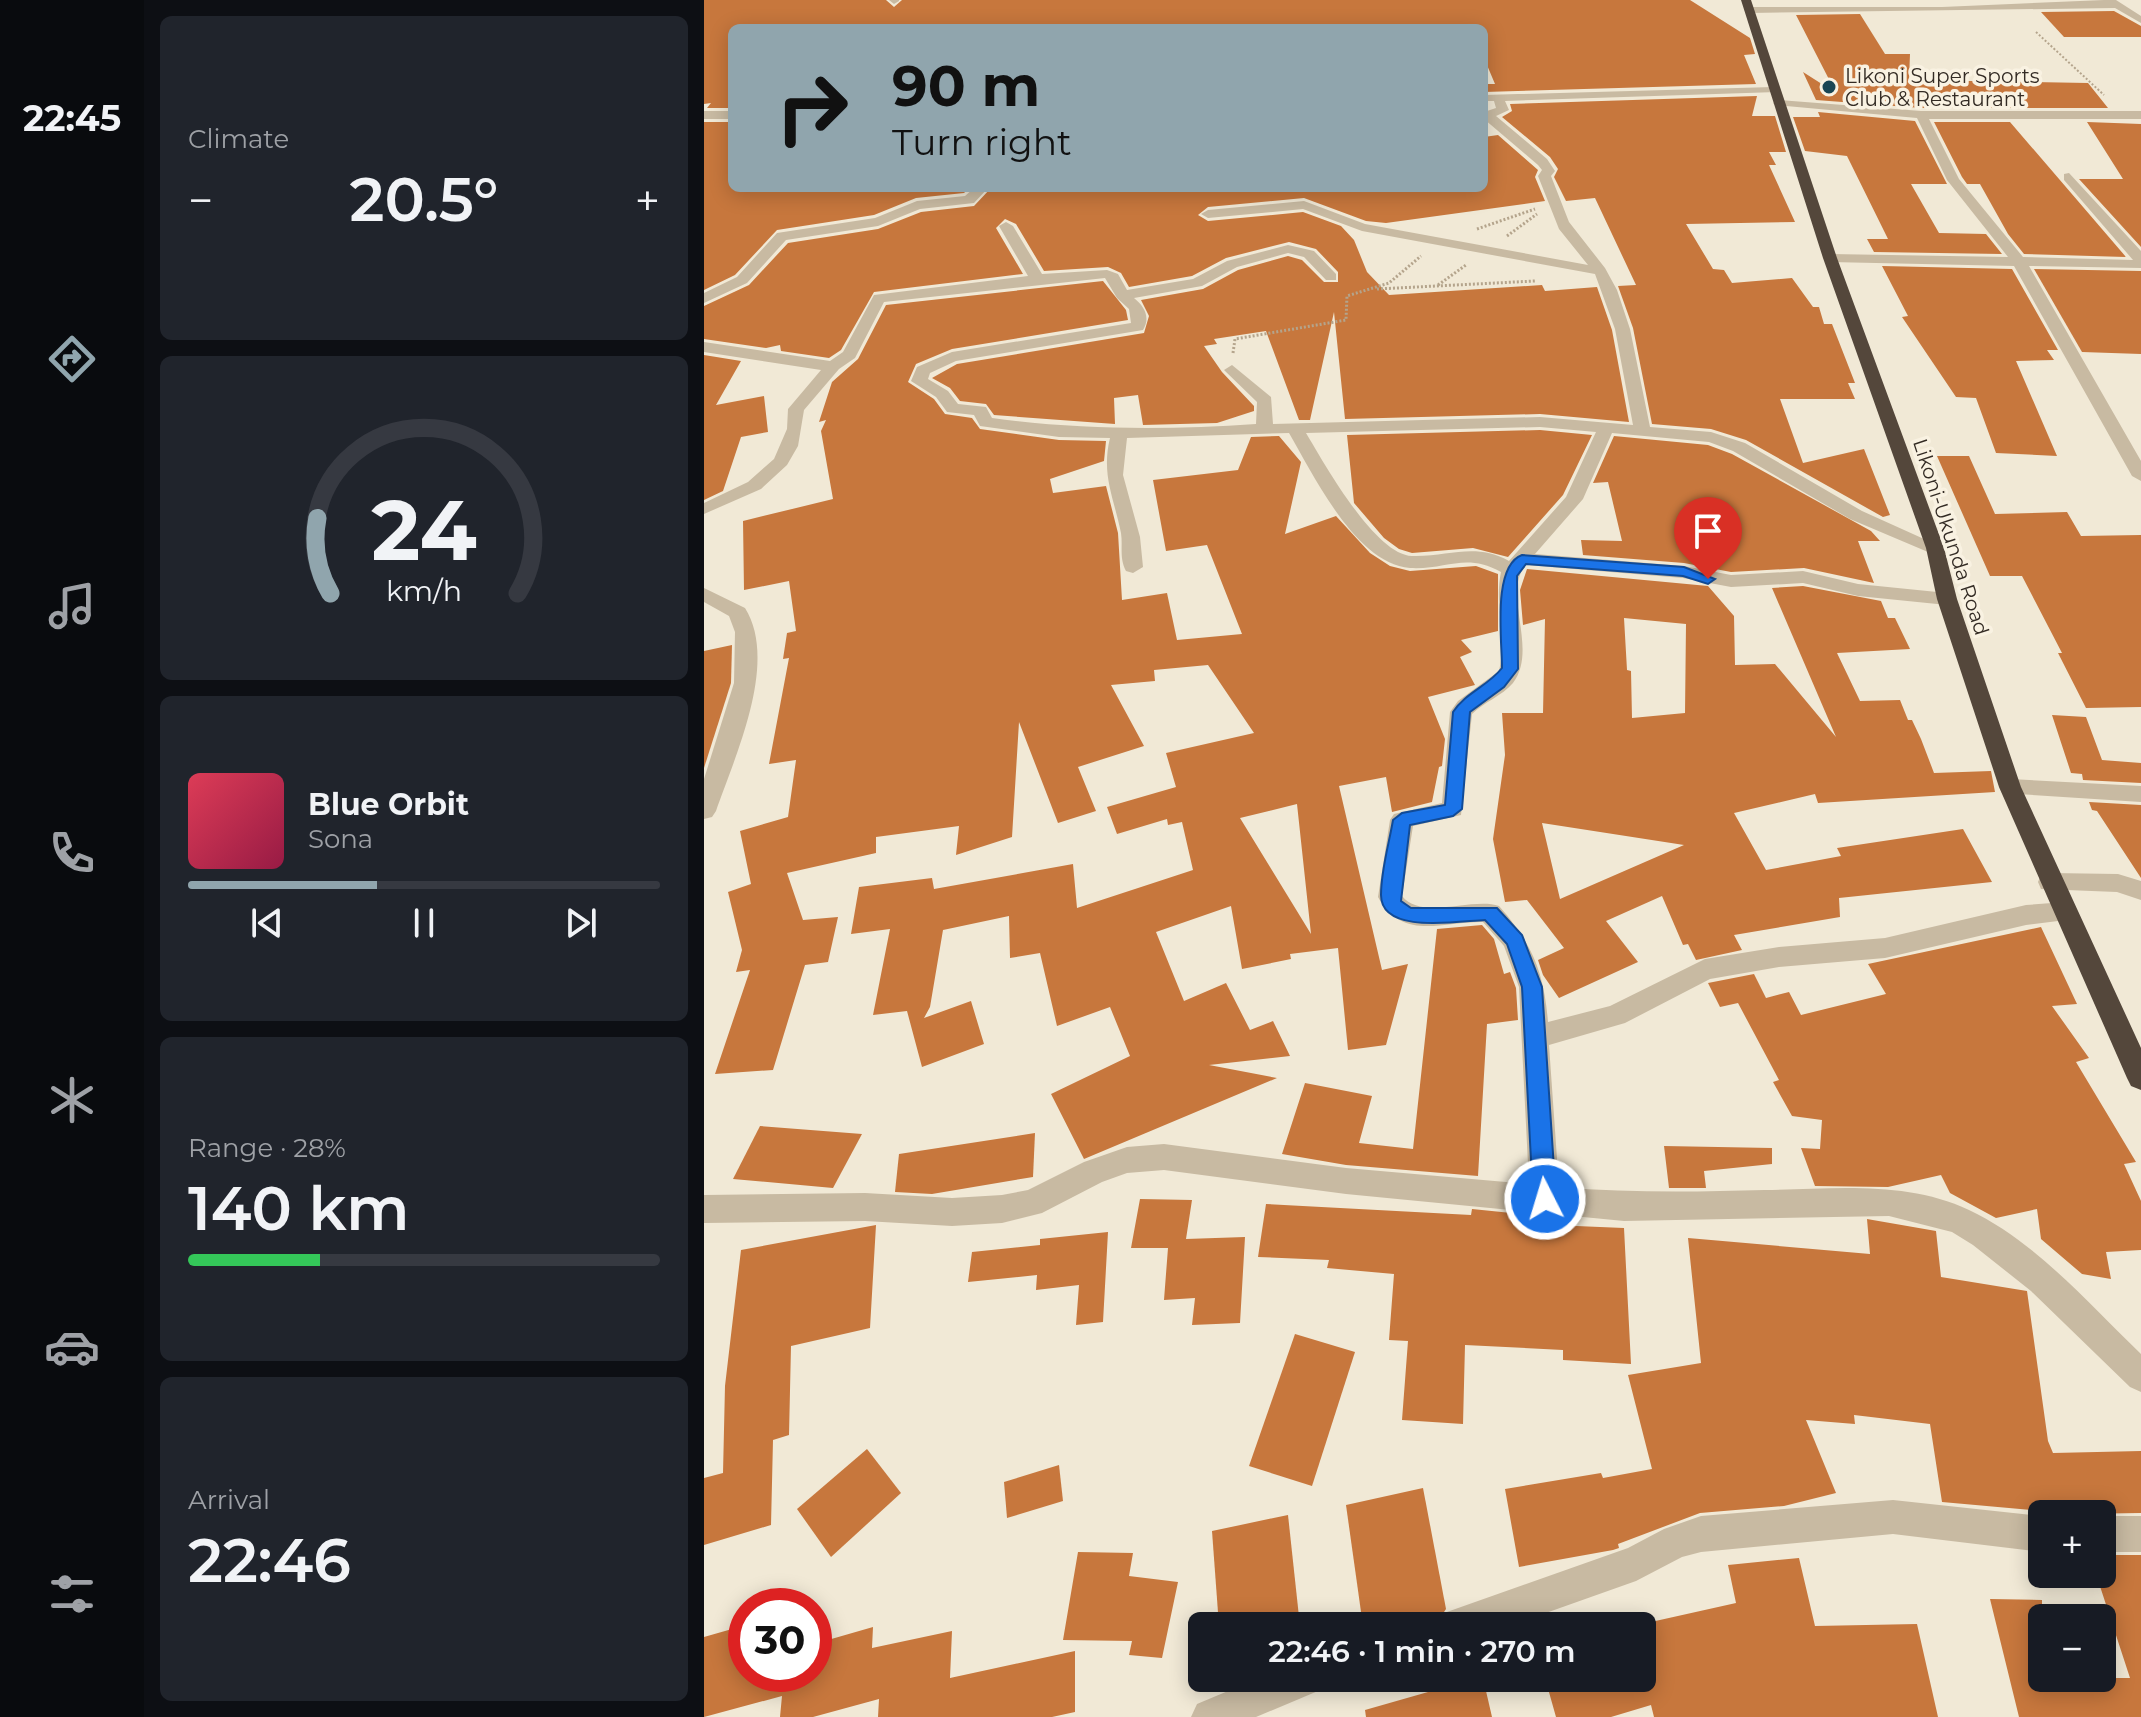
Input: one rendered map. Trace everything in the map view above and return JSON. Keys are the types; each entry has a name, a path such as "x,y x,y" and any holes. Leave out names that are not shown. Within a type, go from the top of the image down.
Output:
{"highway":[{"name":"Likoni-Ukunda Road","path":"1748,5 1830,258 1935,548 1947,599 2010,787 2050,882 2141,1078"}],"street":[{"path":"1895,0 1903,10"},
{"path":"1748,5 1903,10 2112,2 2141,20"},
{"path":"1491,98 1776,97 1921,115 2141,115"},
{"path":"1488,115 1503,110 1491,98"},
{"path":"704,115 728,115"},
{"path":"1921,115 1953,180 2020,263 2141,476"},
{"path":"1488,116 1543,162 1549,171 1544,176 1559,206 1561,221 1599,271 1628,345 1643,432"},
{"path":"2069,177 2141,262"},
{"path":"704,299 742,280 782,236 878,222 917,205 969,200 977,192"},
{"path":"1303,192 1304,205"},
{"path":"1208,214 1304,205 1362,227 1599,271"},
{"path":"1006,226 1033,267 1036,279"},
{"path":"1122,295 1197,283 1232,264 1288,249 1299,249 1309,254 1331,277"},
{"path":"1830,258 2020,263 2141,262"},
{"path":"704,509 736,498 764,482 791,444 797,430 796,409 833,366 849,355 879,298 1036,279 1107,274 1113,277 1122,295 1136,307 1140,320 1138,327 952,357 923,370 919,379 921,384 942,394 951,407 976,410 986,422 1059,432 1183,434 1540,422 1582,423 1605,430 1727,441 1820,497 1935,548"},
{"path":"704,347 732,347 800,363 833,366"},
{"path":"1232,370 1265,401 1264,429"},
{"path":"1294,428 1348,516 1392,558 1411,562 1484,555 1516,565 1684,572 1731,581 1803,577 1858,590 1947,599"},
{"path":"1545,1199 1532,987 1515,941 1490,913 1407,915 1393,906 1390,897 1402,820 1453,809 1461,712 1466,705 1498,683 1510,669 1516,565 1574,499 1605,430"},
{"path":"1120,432 1112,464 1112,480 1131,537 1129,546 1133,567"},
{"path":"704,594 738,612 748,643 745,680 704,811"},
{"path":"2010,787 2141,794"},
{"path":"2050,882 2118,883 2141,891"},
{"path":"1535,1037 1616,1015 1705,969 1779,957 1885,948 2026,915 2065,912"},
{"path":"704,1209 865,1207 952,1212 1002,1209 1032,1203 1094,1171 1127,1160 1164,1157 1346,1181 1624,1207 1889,1202 1916,1206 1959,1220 2010,1254 2042,1280 2141,1376"},
{"path":"1497,1612 1636,1563 1676,1541 1701,1534 1893,1517 2028,1532"},
{"path":"2116,1534 2141,1534"},
{"path":"1210,1717 1271,1692"}],"path":[{"path":"2036,32 2125,115"},
{"path":"1368,289 1544,280 1573,267"},
{"path":"1232,370 1235,339 1346,320 1345,298 1389,283"}],"building":[{"path":"704,0 886,0 894,7 902,0 1690,0 1750,38 1755,54 1744,55 1756,84 1488,92 1488,84 1495,84 1488,67 1488,24 728,24 728,108 707,108 711,103 704,104"},
{"path":"2114,11 2141,26 2141,37 2064,37 2041,12"},
{"path":"1860,14 1885,54 1910,54 1909,80 2088,83 2108,108 1921,108 1816,100 1803,72 1836,93 1796,15"},
{"path":"1757,96 1752,116 1775,116 1786,152 1769,152 1776,165 1769,165 1795,222 1686,224 1713,269 1724,270 1732,283 1792,278 1813,307 1819,307 1824,324 1832,324 1855,383 1848,383 1855,399 1780,399 1803,463 1864,449 1890,515 1883,517 1746,440 1711,429 1652,424 1633,328 1618,286 1636,285 1595,198 1566,201 1554,177 1558,169 1550,157 1502,117 1512,111 1510,104"},
{"path":"1818,112 1915,121 1947,184 1911,184 1939,233 1986,234 2002,254 1874,252 1867,239 1888,239 1847,156 1805,151 1793,117 1820,117"},
{"path":"704,122 728,122 728,192 965,192 916,198 874,215 777,230 735,275 704,290"},
{"path":"1934,122 2010,122 2126,257 2024,254 2008,234 1980,184 1967,184 1962,177"},
{"path":"2087,122 2141,124 2141,247 2079,179 2123,179"},
{"path":"1498,135 1538,170 1535,177 1545,201 1386,223 1366,221 1304,198 1208,207 1198,215 1208,221 1303,212 1341,226 1354,240 1367,272 1389,295 1542,285 1545,291 1597,287 1612,330 1629,422 1540,414 1345,419 1334,312 1310,420 1299,420 1266,331 1214,339 1217,344 1204,346 1222,372 1254,406 1254,411 1217,423 1143,425 1138,395 1114,398 1115,424 994,415 986,404 960,401 950,388 932,378 957,364 1144,333 1149,316 1141,300 1203,289 1238,270 1288,256 1302,260 1324,282 1338,282 1338,272 1316,249 1289,242 1226,258 1192,276 1129,287 1121,273 1108,267 1044,271 1016,224 1005,219 996,228 1023,274 874,292 841,350 829,358 781,351 780,345 766,348 704,339 704,306 749,285 788,243 878,229 921,212 974,206 987,192 1488,192 1488,136"},
{"path":"1882,266 2012,269 2058,350 2047,350 2054,360 2016,361 2057,456 1996,453 1976,398 1956,397 1902,317 1908,316"},
{"path":"2034,269 2141,271 2141,354 2082,352"},
{"path":"1103,281 1126,310 1128,320 952,349 916,364 908,382 934,399 945,414 972,418 980,429 1059,440 1106,441 1104,461 1050,479 1053,493 1106,486 1118,533 1122,600 1167,593 1177,640 1242,634 1207,545 1166,551 1153,480 1238,470 1251,437 1279,436 1301,462 1285,534 1336,516 1370,553 1390,566 1410,571 1476,566 1498,574 1498,631 1461,640 1472,652 1460,657 1475,685 1428,697 1445,739 1442,766 1439,767 1432,802 1392,812 1386,777 1339,786 1382,970 1408,964 1386,1045 1348,1050 1338,948 1290,954 1291,959 1242,969 1231,906 1156,932 1184,1001 1226,983 1250,1030 1273,1021 1290,1056 1209,1065 1277,1078 1084,1159 1051,1094 1130,1056 1110,1007 1057,1026 1040,953 1010,958 1009,916 943,930 930,1007 924,1018 971,1001 984,1044 922,1067 907,1011 873,1015 890,929 851,934 859,887 932,878 934,889 1073,864 1077,908 1193,870 1182,822 1168,825 1167,819 1117,834 1107,807 1176,787 1166,753 1254,733 1208,665 1154,670 1155,681 1111,685 1144,746 1078,767 1096,811 1058,823 1019,722 1012,837 956,855 959,826 876,837 876,853 787,873 803,920 838,917 828,962 805,965 773,1070 715,1074 750,970 736,972 742,950 728,892 751,884 740,831 788,817 796,760 769,764 789,658 783,659 787,633 796,631 789,581 744,590 743,521 833,499 821,431 826,420 819,422 832,382 858,359 886,305","holes":["1297,804 1311,934 1240,818"]},
{"path":"704,355 741,361 716,405 764,396 768,432 741,437 723,491 704,500"},
{"path":"1540,430 1592,435 1563,495 1508,557 1473,548 1412,553 1399,549 1384,538 1354,503 1347,435"},
{"path":"1614,436 1708,445 1732,454 1871,531 1880,541 1858,541 1874,583 1804,568 1731,572 1684,563 1583,555 1581,540 1622,541 1608,482 1593,483"},
{"path":"1937,456 1969,456 1995,514 2067,512 2081,536 2141,535 2141,707 2086,708 2022,576 1990,576"},
{"path":"1527,569 1708,586 1734,616 1735,665 1775,664 1836,737 1772,588 1803,586 1881,601 1888,618 1895,618 1910,649 1837,653 1860,701 1900,700 1908,720 1912,720 1921,739 1934,773 1991,771 1995,792 1818,803 1815,794 1734,813 1766,870 1841,856 1837,848 1963,829 1992,882 1839,898 1840,917 1734,935 1742,950 1696,960 1688,944 1683,945 1662,896 1606,921 1638,962 1559,998 1543,975 1538,960 1564,948 1527,900 1505,902 1493,839 1505,755 1502,713 1543,713 1545,619 1523,625 1520,590","holes":["1624,618 1686,624 1685,713 1632,718 1631,671 1627,670","1542,823 1684,845 1560,899"]},
{"path":"732,645 731,683 704,768 704,651"},
{"path":"2052,715 2086,717 2102,760 2141,763 2141,783 2083,780 2082,774 2071,773"},
{"path":"2089,802 2141,805 2141,878 2097,811 2092,810"},
{"path":"1482,925 1494,939 1504,974 1510,972 1516,988 1518,1020 1487,1024 1478,1176 1346,1165 1282,1154 1305,1083 1372,1096 1359,1143 1413,1149 1437,929"},
{"path":"2041,927 2077,1004 2052,1006 2089,1058 2076,1062 2136,1162 2124,1164 2141,1201 2141,1250 2106,1252 2111,1279 2082,1274 2041,1239 2037,1209 1996,1218 1950,1193 1941,1175 1888,1187 1815,1186 1801,1148 1820,1149 1822,1120 1792,1116 1773,1082 1779,1080 1738,1003 1720,1007 1708,983 1754,974 1766,998 1789,992 1801,1015 1886,994 1868,964"},
{"path":"760,1126 862,1134 833,1188 733,1179"},
{"path":"1035,1133 1033,1177 932,1194 895,1192 899,1154"},
{"path":"1664,1146 1772,1148 1772,1164 1704,1171 1706,1188 1669,1188"},
{"path":"1140,1199 1192,1200 1186,1239 1245,1237 1240,1323 1192,1325 1195,1298 1164,1300 1168,1248 1131,1248"},
{"path":"1266,1204 1471,1215 1472,1209 1552,1217 1552,1225 1624,1228 1631,1364 1563,1360 1563,1350 1465,1345 1463,1424 1402,1420 1408,1341 1389,1340 1394,1274 1327,1268 1329,1260 1258,1257"},
{"path":"1867,1219 1936,1231 1941,1277 2027,1291 2048,1441 2053,1453 2141,1451 2141,1513 2116,1513 2116,1500 2028,1500 2028,1510 1942,1502 1930,1424 1854,1415 1855,1424 1806,1420 1836,1493 1784,1506 1700,1513 1618,1544 1619,1548 1613,1550 1519,1567 1505,1489 1601,1473 1603,1478 1652,1469 1628,1375 1701,1363 1688,1238 1870,1254"},
{"path":"876,1225 870,1328 791,1346 789,1435 773,1440 771,1525 704,1545 704,1478 723,1473 725,1386 741,1250"},
{"path":"1108,1232 1103,1322 1076,1325 1079,1285 1036,1290 1037,1275 968,1282 972,1252 1040,1245 1040,1239"},
{"path":"1295,1334 1355,1352 1312,1486 1249,1466"},
{"path":"867,1449 901,1493 831,1557 797,1509"},
{"path":"1059,1465 1063,1501 1007,1518 1004,1482"},
{"path":"1423,1488 1446,1609 1444,1612 1361,1612 1346,1505"},
{"path":"1288,1515 1298,1612 1218,1612 1212,1531"},
{"path":"1078,1552 1133,1553 1129,1576 1178,1582 1162,1658 1129,1655 1132,1641 1063,1640"},
{"path":"2116,1555 2141,1555 2141,1717 2019,1717 1990,1599 2042,1600 2042,1604 2028,1604 2028,1692 2116,1692 2116,1678 2130,1678 2116,1635 2116,1604 2106,1604 2101,1588 2116,1588"},
{"path":"1799,1558 1815,1626 1917,1624 1938,1717 1654,1717 1651,1705 1611,1717 1556,1717 1549,1692 1656,1692 1656,1621 1736,1603 1728,1565"},
{"path":"873,1627 872,1648 952,1631 950,1678 1075,1651 1075,1712 1052,1717 878,1717 879,1699 813,1717 780,1717 782,1696 704,1717 704,1637 728,1630 728,1692 832,1692 832,1639"},
{"path":"1428,1692 1486,1692 1492,1717 1366,1717 1365,1710"}],"place":[{"name":"Likoni Super Sports Club & Restaurant","path":"1829,87"}],"route":[{"path":"1545,1199 1536,1101 1532,987 1515,941 1490,913 1407,915 1393,906 1390,897 1402,820 1444,814 1453,809 1461,744 1461,712 1466,705 1507,676 1510,669 1509,576 1522,559 1684,572 1708,579"}]}
